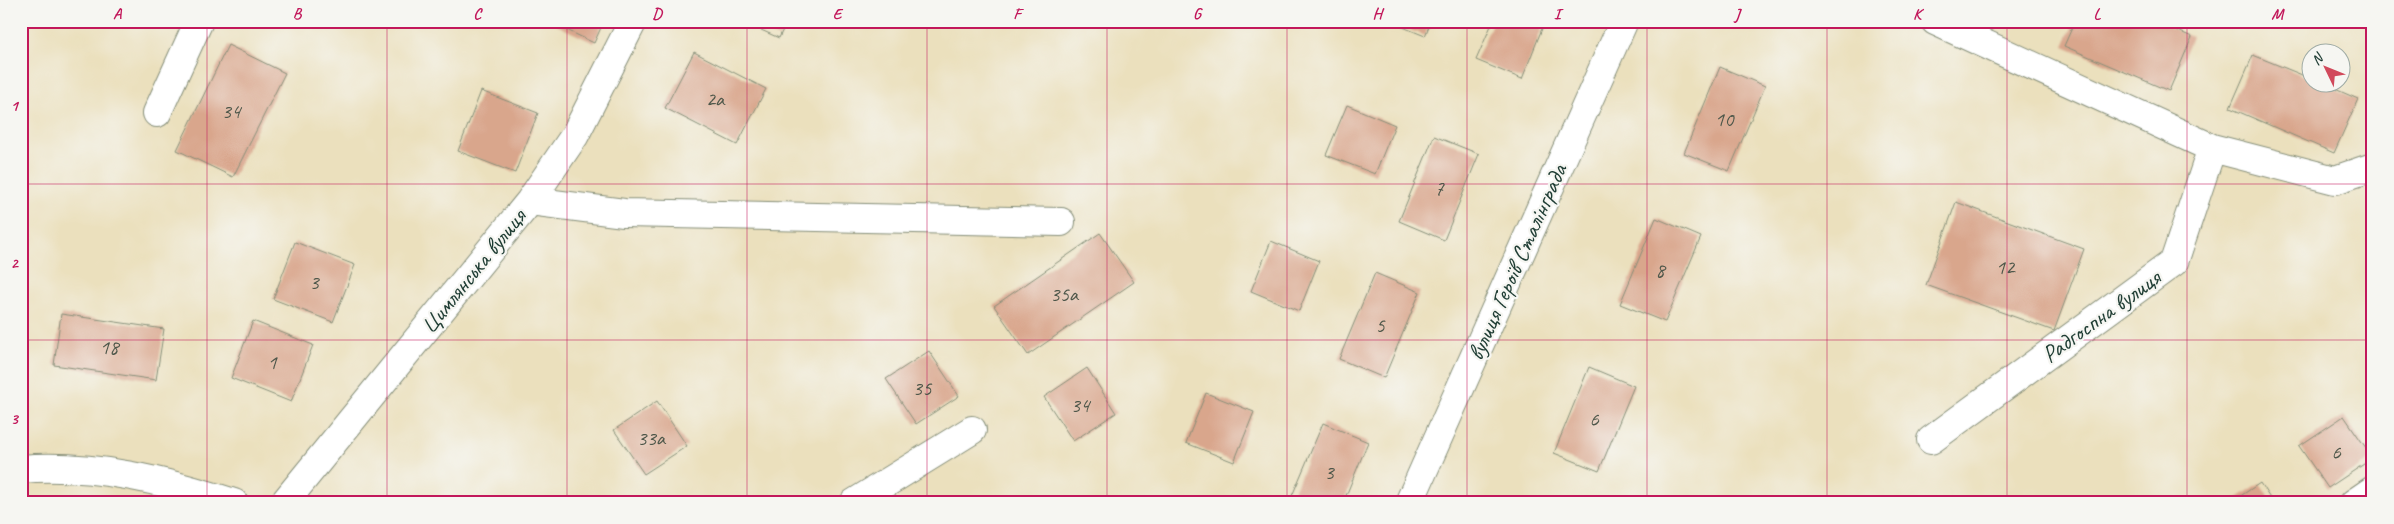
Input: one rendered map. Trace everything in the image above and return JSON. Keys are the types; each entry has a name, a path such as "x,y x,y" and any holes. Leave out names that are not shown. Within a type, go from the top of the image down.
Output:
{"street":[{"path":"157,113 199,21"},
{"name":"Цимлянська вулиця","path":"284,503 530,200 575,135 633,21"},
{"name":"вулиця Героїв Сталінграда","path":"1410,503 1624,21"},
{"path":"1935,21 2212,148 2335,180 2373,167"},
{"name":"Радгоспна вулиця","path":"1931,440 2174,262 2212,148"},
{"path":"530,200 624,213 1061,222"},
{"path":"854,503 972,430"},
{"path":"21,469 103,471 174,484 234,503"},
{"path":"2354,503 2373,490"}],"building":[{"path":"548,21 604,21 594,43"},
{"path":"741,21 787,21 779,38"},
{"path":"1388,21 1431,21 1425,36"},
{"path":"1493,21 1545,21 1522,79 1476,60"},
{"path":"2075,21 2155,21 2192,37 2169,91 2064,46"},
{"path":"228,45 285,73 233,177 177,150"},
{"path":"694,52 766,89 737,145 665,108"},
{"path":"2253,55 2302,75 2302,92 2342,92 2358,99 2334,153 2230,108"},
{"path":"1720,67 1765,86 1729,171 1684,153"},
{"path":"481,91 538,113 515,173 458,151"},
{"path":"1347,105 1395,125 1375,174 1326,155"},
{"path":"1434,136 1479,154 1444,240 1399,221"},
{"path":"1956,202 2084,249 2054,331 1926,285"},
{"path":"1656,218 1701,237 1665,322 1620,304"},
{"path":"1100,233 1134,282 1028,355 994,306"},
{"path":"1271,241 1319,261 1299,311 1251,291"},
{"path":"295,242 355,265 333,322 273,299"},
{"path":"1375,273 1420,292 1384,378 1339,359"},
{"path":"61,314 164,329 156,380 54,365"},
{"path":"253,321 313,345 291,402 231,378"},
{"path":"929,351 959,396 916,424 886,379"},
{"path":"1589,367 1634,386 1599,471 1554,453"},
{"path":"1087,368 1116,413 1073,441 1044,397"},
{"path":"1206,393 1254,412 1234,462 1186,443"},
{"path":"657,401 687,446 644,474 614,430"},
{"path":"2344,416 2373,458 2328,488 2299,446"},
{"path":"1323,423 1368,442 1343,503 1289,503"},
{"path":"2260,483 2273,503 2230,503"}]}
